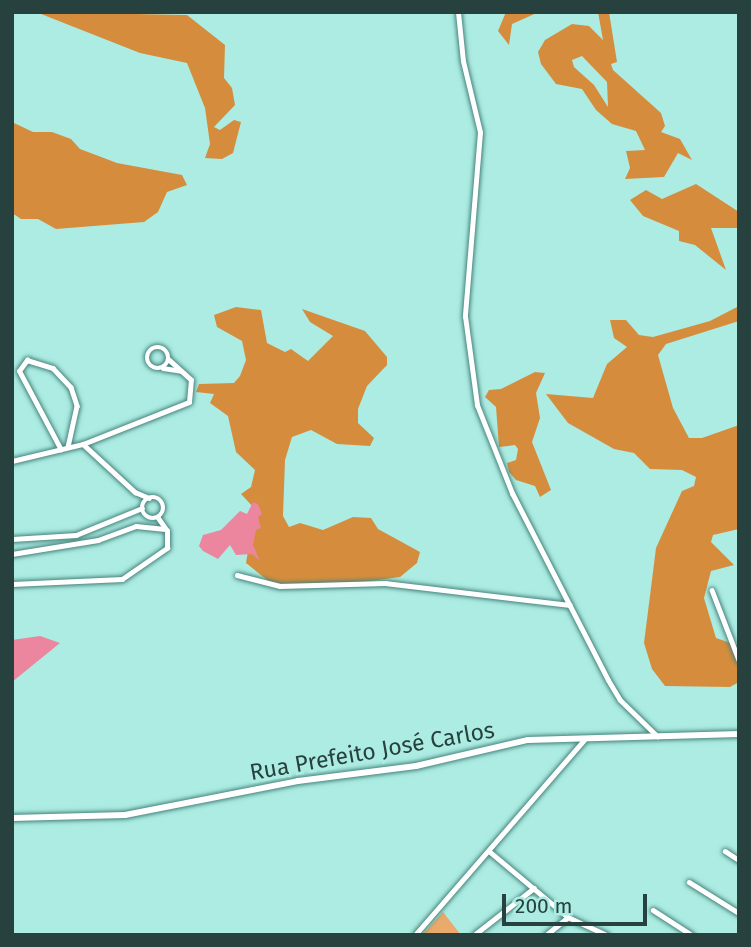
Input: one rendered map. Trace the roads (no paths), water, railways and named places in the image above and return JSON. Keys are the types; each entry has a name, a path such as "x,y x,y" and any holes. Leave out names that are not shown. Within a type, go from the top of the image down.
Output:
{"main road":[{"name":"Rua Prefeito José Carlos","path":"12,818 99,818 298,781 416,766 528,740 739,734"}],"street":[{"path":"458,12 463,61 480,132 465,316 467,354 477,405 512,493 620,700 657,736"},
{"path":"12,461 83,444 189,402 192,384 182,371 169,360 162,348 149,351 149,365 182,371"},
{"path":"163,368 169,360"},
{"path":"61,450 19,371 22,363 34,361 67,381 77,406 68,447"},
{"path":"83,444 135,492 163,506 158,518"},
{"path":"135,492 146,517"},
{"path":"129,517 149,498"},
{"path":"12,542 76,535 129,517 158,518"},
{"path":"12,584 122,579 167,548 165,529 158,518"},
{"path":"12,554 98,540 136,526 165,529"},
{"path":"237,575 281,586 385,583 571,605"},
{"path":"712,590 739,660"},
{"path":"415,935 585,738"},
{"path":"489,851 568,917 607,935"},
{"path":"725,851 739,860"},
{"path":"689,882 739,913"},
{"path":"474,935 534,888"},
{"path":"653,910 692,935"},
{"path":"546,935 568,917"}]}
